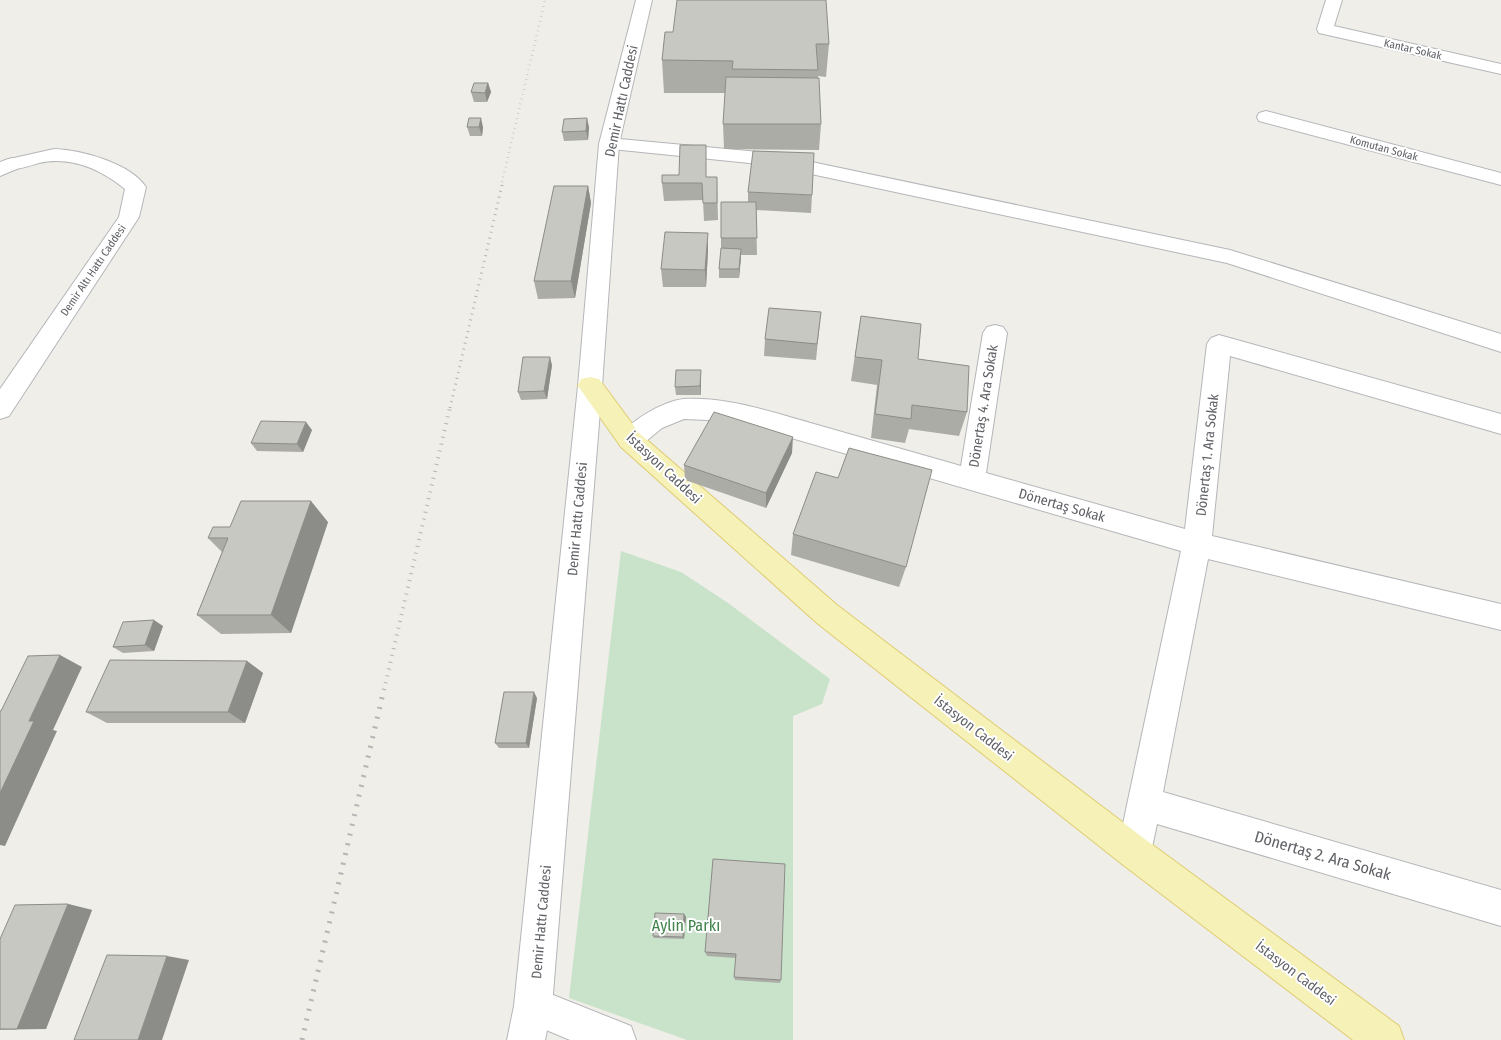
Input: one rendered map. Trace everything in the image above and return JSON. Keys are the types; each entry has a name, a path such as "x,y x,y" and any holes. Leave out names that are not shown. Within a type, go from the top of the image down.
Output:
{"main road":[{"name":"İstasyon Caddesi","path":"590,386 630,440 827,614 1134,852 1385,1040"}],"street":[{"name":"Demir Hattı Caddesi","path":"530,1023 590,386 609,144 644,0"},
{"name":"Kantar Sokak","path":"1334,0 1325,29 1501,69"},
{"name":"Komutan Sokak","path":"1266,117 1501,179"},
{"path":"609,144 770,159 1230,256 1501,343"},
{"name":"Demir Altı Hattı Caddesi","path":"0,410 129,217 136,187 118,173 84,159 55,155 6,167"},
{"name":"Dönertaş 4. Ara Sokak","path":"972,479 995,333"},
{"name":"Dönertaş 1. Ara Sokak","path":"1134,852 1197,544 1219,344 1501,424"},
{"name":"Dönertaş Sokak","path":"630,440 653,421 682,409 733,411 1197,544 1501,617"},
{"name":"Dönertaş 2. Ara Sokak","path":"1144,803 1430,885 1501,908"},
{"path":"530,1023 617,1040"}],"green space":[{"name":"Aylin Parkı","path":"621,551 681,572 728,603 830,679 822,704 793,716 793,1040 687,1040 569,998"}],"building":[{"path":"677,0 826,0 829,44 816,44 818,70 732,69 733,61 662,60 665,32 673,32"},
{"path":"726,77 819,78 821,124 723,124"},
{"path":"474,83 488,83 485,93 471,92"},
{"path":"469,118 481,118 479,127 467,127"},
{"path":"587,118 586,131 562,132 564,119"},
{"path":"680,145 706,145 706,177 717,177 717,203 703,203 702,183 662,183 662,175 679,175"},
{"path":"753,151 814,153 812,195 748,192"},
{"path":"554,186 588,186 571,281 534,281"},
{"path":"721,202 756,202 757,238 721,238"},
{"path":"665,232 708,233 705,270 661,269"},
{"path":"721,248 741,249 739,269 719,269"},
{"path":"769,308 821,312 817,344 765,339"},
{"path":"861,316 921,324 918,359 969,366 967,412 912,405 911,419 875,414 882,360 855,357"},
{"path":"523,357 550,357 544,391 518,392"},
{"path":"676,370 701,370 700,386 675,387"},
{"path":"714,412 793,437 766,493 684,465"},
{"path":"261,421 306,422 297,444 251,443"},
{"path":"849,448 932,470 906,567 793,534 816,472 838,478"},
{"path":"241,501 311,501 271,615 197,615 228,538 208,538 213,527 230,527"},
{"path":"154,620 145,645 113,647 123,622"},
{"path":"60,655 29,721 34,721 0,793 0,711 28,656"},
{"path":"110,660 247,661 228,712 86,712"},
{"path":"504,692 534,692 526,743 495,743"},
{"path":"713,859 785,864 781,980 734,977 736,954 705,952"},
{"path":"68,904 17,1029 0,1029 0,939 15,905"},
{"path":"655,913 684,914 683,937 653,936"},
{"path":"107,955 167,956 138,1040 74,1040"}],"railway":[{"path":"502,182 545,0"},
{"path":"450,408 503,181"},
{"path":"384,690 450,407"},
{"path":"302,1040 384,689"}]}
